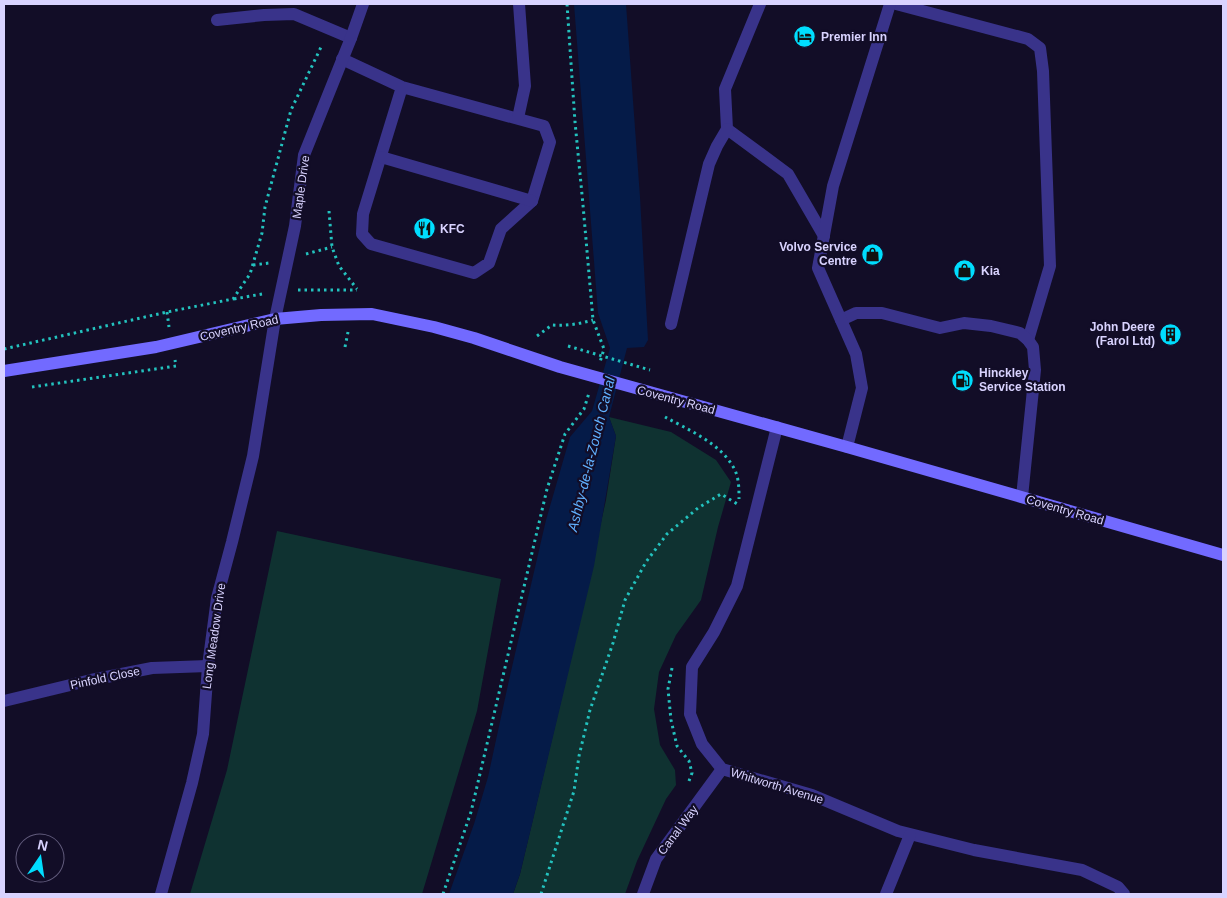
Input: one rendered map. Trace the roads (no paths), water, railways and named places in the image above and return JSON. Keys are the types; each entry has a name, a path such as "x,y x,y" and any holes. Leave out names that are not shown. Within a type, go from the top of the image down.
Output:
{"main road":[{"name":"Coventry Road","path":"4,371 156,347 275,319 321,315 372,314 466,336 560,367 642,391 777,427 1223,555"}],"street":[{"name":"Maple Drive","path":"275,319 295,226 304,155 363,4"},
{"path":"518,118 525,86 519,4"},
{"path":"671,324 709,164 727,129 725,89 760,4"},
{"path":"847,447 862,388 856,354 818,268 833,186 890,4"},
{"path":"896,4 1028,39 1040,48 1050,266 1028,340"},
{"path":"217,20 294,14 351,38"},
{"path":"342,59 402,87 544,126 550,142 532,201 501,229 489,263 474,273 371,244 362,234 363,214 402,87"},
{"path":"727,129 788,174 824,236"},
{"path":"381,157 532,201"},
{"path":"841,320 856,313 882,313 940,328 964,323 991,326 1020,334 1028,340 1033,347 1035,370 1022,497"},
{"name":"Long Meadow Drive","path":"161,894 203,734 208,666 217,598 254,456 275,319"},
{"name":"Whitworth Avenue","path":"777,427 737,586 714,632 692,667 690,714 702,744 722,769 812,795 910,835 983,852 1082,870 1118,887 1124,894"},
{"name":"Pinfold Close","path":"4,701 91,680 152,668 208,666"},
{"name":"Canal Way","path":"643,894 656,859 722,769"},
{"path":"886,894 910,835"}],"water":[{"name":"Ashby-de-la-Zouch Canal","path":"574,4 626,4 648,340 644,347 627,348 609,417 616,436 594,566 520,874 513,894 449,894 474,824 488,777 546,520 570,437 592,411 610,348 598,313"}],"place":[{"name":"Premier Inn","path":"805,37"},
{"name":"KFC","path":"424,229"},
{"name":"Volvo Service Centre","path":"873,254"},
{"name":"Kia","path":"965,271"},
{"name":"John Deere (Farol Ltd)","path":"1171,334"},
{"name":"Hinckley Service Station","path":"963,380"}]}
